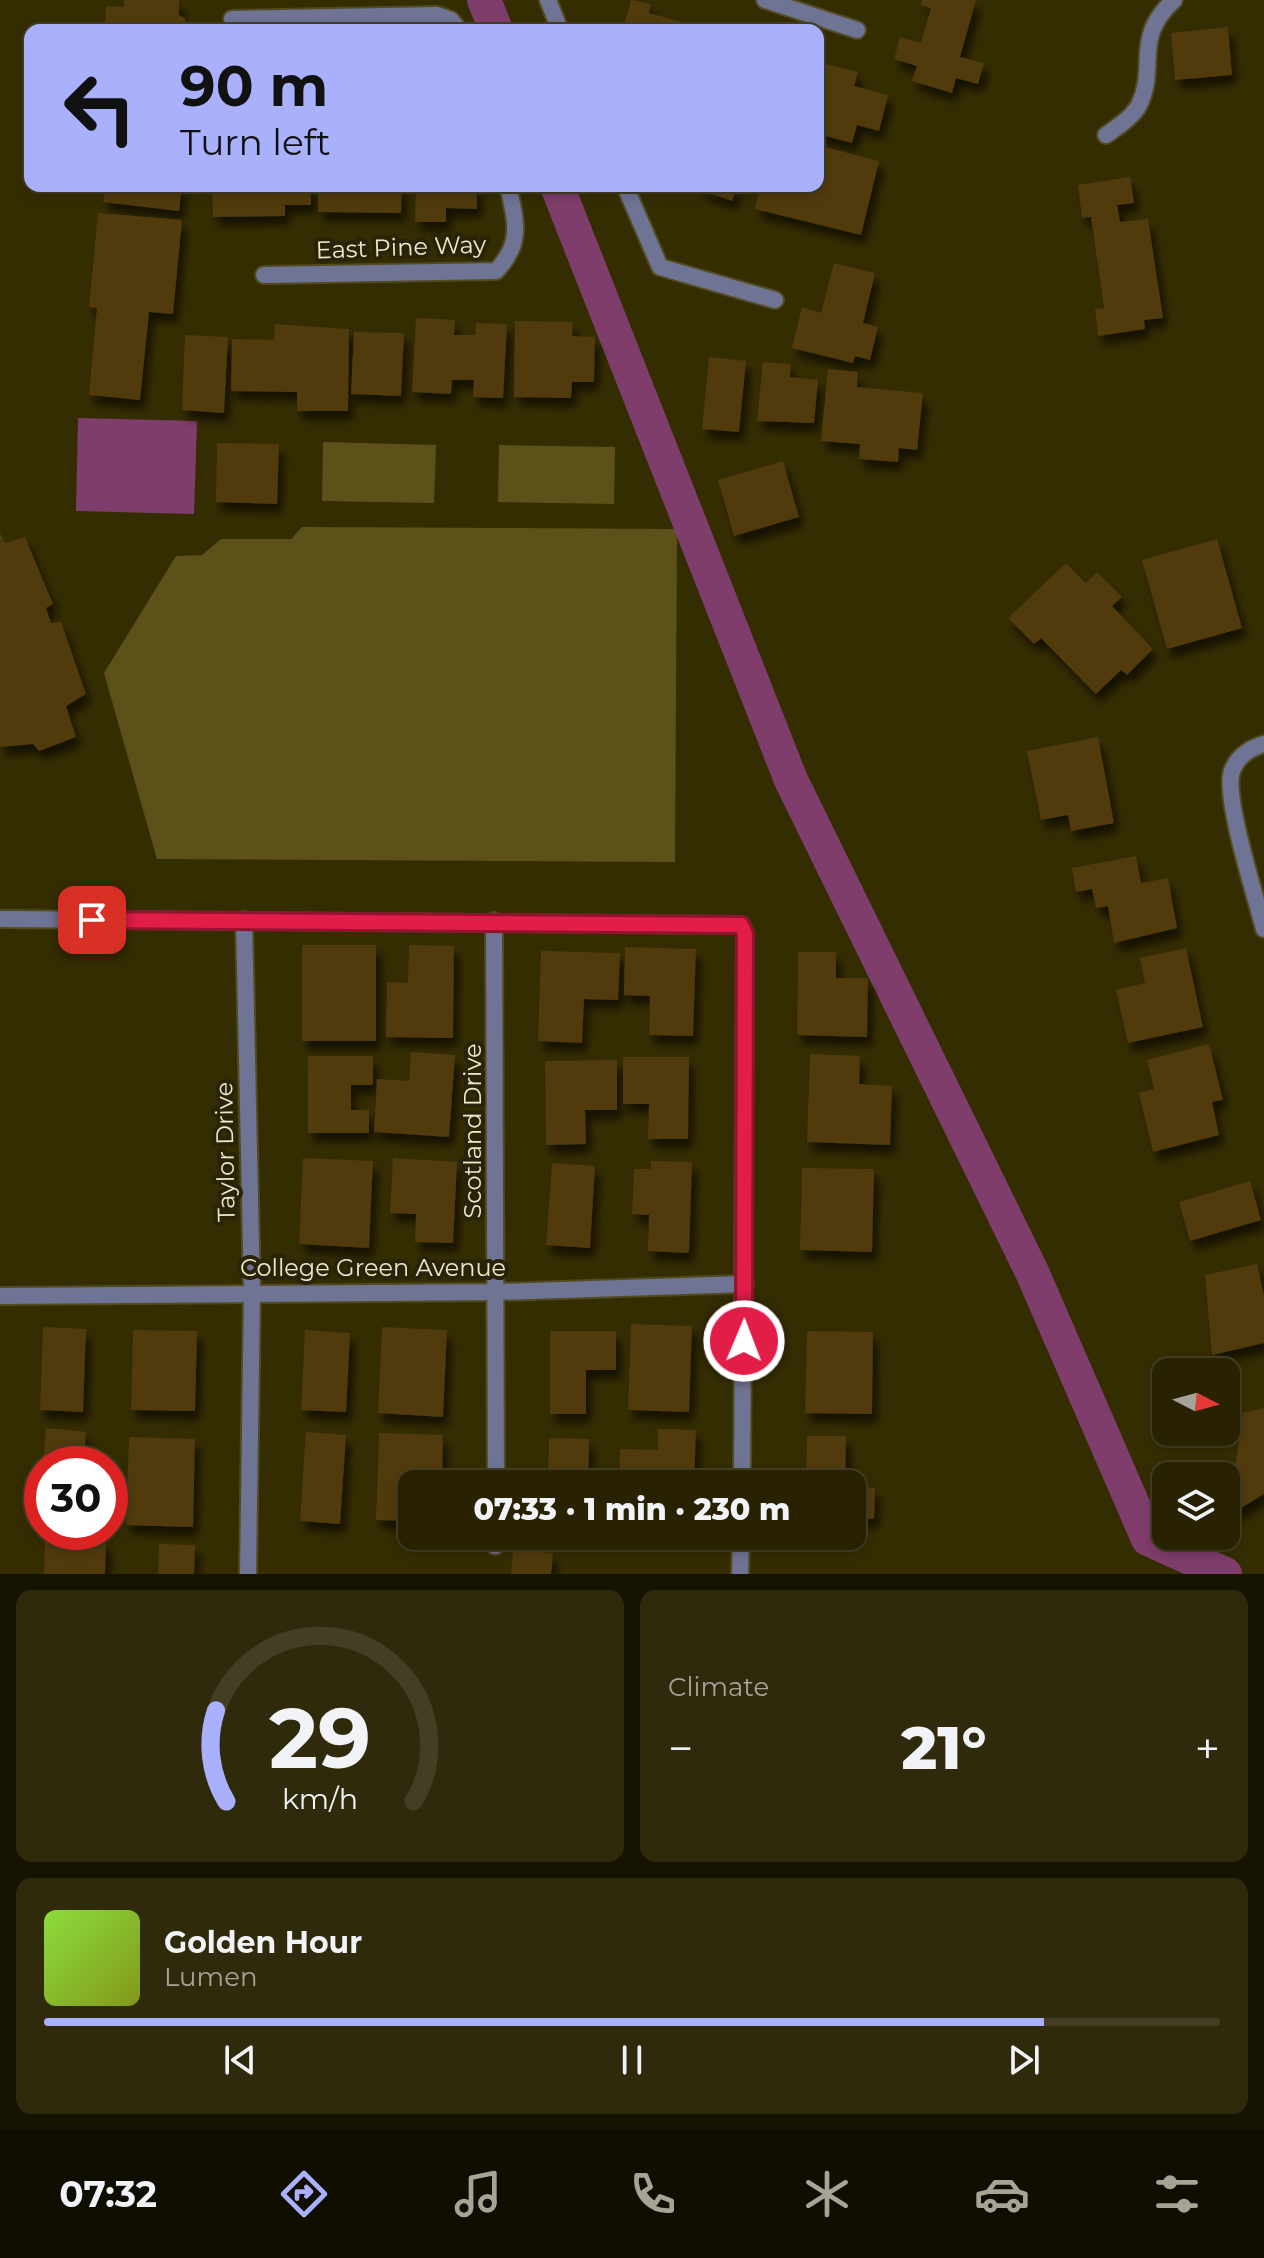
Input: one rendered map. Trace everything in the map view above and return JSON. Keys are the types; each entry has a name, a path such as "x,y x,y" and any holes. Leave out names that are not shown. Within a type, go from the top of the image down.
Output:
{"street":[{"path":"548,0 558,24"},
{"path":"765,0 857,30"},
{"path":"1106,135 1139,106 1149,35 1160,13 1174,0"},
{"path":"232,19 437,15 454,24"},
{"name":"East Pine Way","path":"264,275 496,271 512,254 516,223 509,192"},
{"path":"628,192 660,267 775,300"},
{"path":"1264,744 1247,751 1237,761 1229,786 1264,929"},
{"path":"0,919 741,925 745,934 742,1470"},
{"name":"Taylor Drive","path":"244,920 252,1291 248,1574"},
{"name":"Scotland Drive","path":"494,921 496,1470"},
{"name":"College Green Avenue","path":"0,1296 252,1291 497,1292 745,1284"},
{"path":"740,1574 741,1550"}],"shaded area":[{"path":"78,418 197,421 194,514 76,511"},
{"path":"323,442 436,445 434,503 322,501"},
{"path":"499,445 615,447 614,504 498,502"},
{"path":"302,527 677,529 675,862 157,859 104,673 176,556 202,555 221,539 291,539"}],"building":[{"path":"124,0 179,0 179,15 185,18 186,24 105,24 106,6 124,7"},
{"path":"631,0 651,4 649,13 682,22 682,24 625,24"},
{"path":"922,0 976,0 960,57 984,63 978,84 956,78 952,93 912,81 917,66 894,59 900,37 921,43 931,8 921,5"},
{"path":"1228,27 1232,75 1175,80 1171,33"},
{"path":"824,64 858,72 854,86 888,95 879,131 857,125 852,143 824,136"},
{"path":"825,147 879,161 861,235 755,209 759,192 824,192"},
{"path":"1130,177 1134,203 1117,205 1120,222 1148,219 1163,318 1144,320 1145,329 1098,336 1095,309 1104,308 1091,217 1082,218 1078,185"},
{"path":"104,192 181,192 179,211 103,202"},
{"path":"212,192 311,192 311,205 285,205 285,216 213,217"},
{"path":"318,192 402,192 401,213 318,212"},
{"path":"416,192 477,192 477,209 446,208 446,222 415,222"},
{"path":"706,192 735,192 732,201"},
{"path":"98,213 182,220 173,314 149,312 140,400 89,395 97,308 89,307"},
{"path":"834,263 875,273 863,323 878,327 870,360 855,356 853,363 792,348 802,307 821,313"},
{"path":"416,318 455,320 454,335 475,335 476,323 507,324 503,398 473,397 474,380 452,380 451,394 412,392"},
{"path":"515,321 573,322 572,336 595,337 594,382 572,382 571,398 514,397"},
{"path":"275,324 349,329 348,411 297,411 297,392 231,391 232,339 274,340"},
{"path":"354,332 404,333 401,396 351,394"},
{"path":"185,335 228,337 224,413 182,410"},
{"path":"709,357 746,361 739,432 702,429"},
{"path":"763,362 791,364 790,377 818,380 814,423 757,421"},
{"path":"828,369 858,372 857,387 923,393 917,450 899,448 898,462 859,459 860,444 821,441"},
{"path":"217,443 279,444 277,504 216,502"},
{"path":"783,461 799,517 734,536 718,480"},
{"path":"0,533 5,543 25,537 53,604 46,608 51,623 61,622 86,694 66,706 76,737 39,751 33,744 0,747"},
{"path":"1217,539 1242,628 1167,649 1142,560"},
{"path":"1066,563 1086,583 1097,572 1122,597 1112,606 1153,649 1127,675 1121,670 1096,694 1041,638 1034,644 1008,618"},
{"path":"1098,737 1114,823 1071,831 1068,815 1041,820 1027,751"},
{"path":"1136,856 1141,883 1168,878 1177,928 1114,943 1108,906 1096,908 1092,889 1076,892 1072,868"},
{"path":"302,945 376,945 376,1041 302,1041"},
{"path":"409,945 454,946 453,1038 386,1037 387,982 408,983"},
{"path":"625,947 696,949 693,1036 649,1035 650,996 624,995"},
{"path":"1186,948 1203,1027 1128,1043 1116,990 1145,983 1140,958"},
{"path":"541,951 620,953 618,1000 584,999 582,1043 538,1041"},
{"path":"798,952 836,952 836,978 868,978 867,1037 797,1035"},
{"path":"1209,1044 1223,1100 1212,1102 1219,1135 1153,1152 1139,1093 1154,1089 1147,1060"},
{"path":"411,1052 455,1055 449,1137 374,1132 377,1079 409,1081"},
{"path":"810,1054 860,1056 859,1084 892,1086 890,1145 807,1142"},
{"path":"308,1056 373,1056 373,1085 351,1085 351,1110 369,1110 369,1133 308,1133"},
{"path":"623,1057 689,1057 688,1139 648,1139 649,1104 623,1104"},
{"path":"617,1060 617,1110 585,1110 586,1144 546,1145 545,1061"},
{"path":"303,1158 373,1161 369,1248 299,1244"},
{"path":"393,1158 457,1162 453,1243 415,1242 416,1214 390,1213"},
{"path":"651,1161 692,1162 689,1253 648,1251 649,1215 632,1214 634,1169 651,1169"},
{"path":"552,1163 595,1166 590,1248 546,1245"},
{"path":"802,1168 874,1169 872,1252 800,1250"},
{"path":"1250,1181 1261,1220 1190,1241 1179,1202"},
{"path":"1257,1264 1264,1296 1264,1343 1212,1355 1205,1275"},
{"path":"631,1324 692,1326 689,1412 628,1410"},
{"path":"43,1327 86,1329 83,1412 40,1410"},
{"path":"382,1327 447,1330 443,1417 378,1413"},
{"path":"133,1330 197,1331 195,1411 131,1410"},
{"path":"305,1330 350,1333 346,1412 301,1410"},
{"path":"550,1331 616,1331 616,1370 586,1370 586,1414 550,1414"},
{"path":"807,1331 873,1332 872,1414 805,1413"},
{"path":"1264,1408 1264,1494 1240,1509 1240,1462 1236,1462 1243,1413"},
{"path":"46,1428 86,1432 85,1446 44,1446"},
{"path":"658,1429 696,1430 695,1470 619,1470 620,1449 658,1450"},
{"path":"306,1432 346,1435 340,1524 300,1521"},
{"path":"379,1433 443,1435 442,1470 398,1470 398,1521 376,1520"},
{"path":"807,1436 846,1436 845,1470 806,1470"},
{"path":"129,1437 195,1439 193,1527 128,1525"},
{"path":"549,1438 589,1439 588,1470 548,1470"},
{"path":"866,1488 875,1488 874,1519 866,1519"},
{"path":"159,1544 195,1545 194,1574 158,1574"},
{"path":"45,1550 106,1550 105,1574 44,1574"},
{"path":"513,1550 553,1553 551,1574 511,1574"}],"waterway":[{"path":"484,0 494,24"},
{"path":"559,192 791,780 1032,1272 1148,1539 1225,1574"}],"route":[{"path":"92,920 732,922 741,925 745,934 744,1341"}]}
